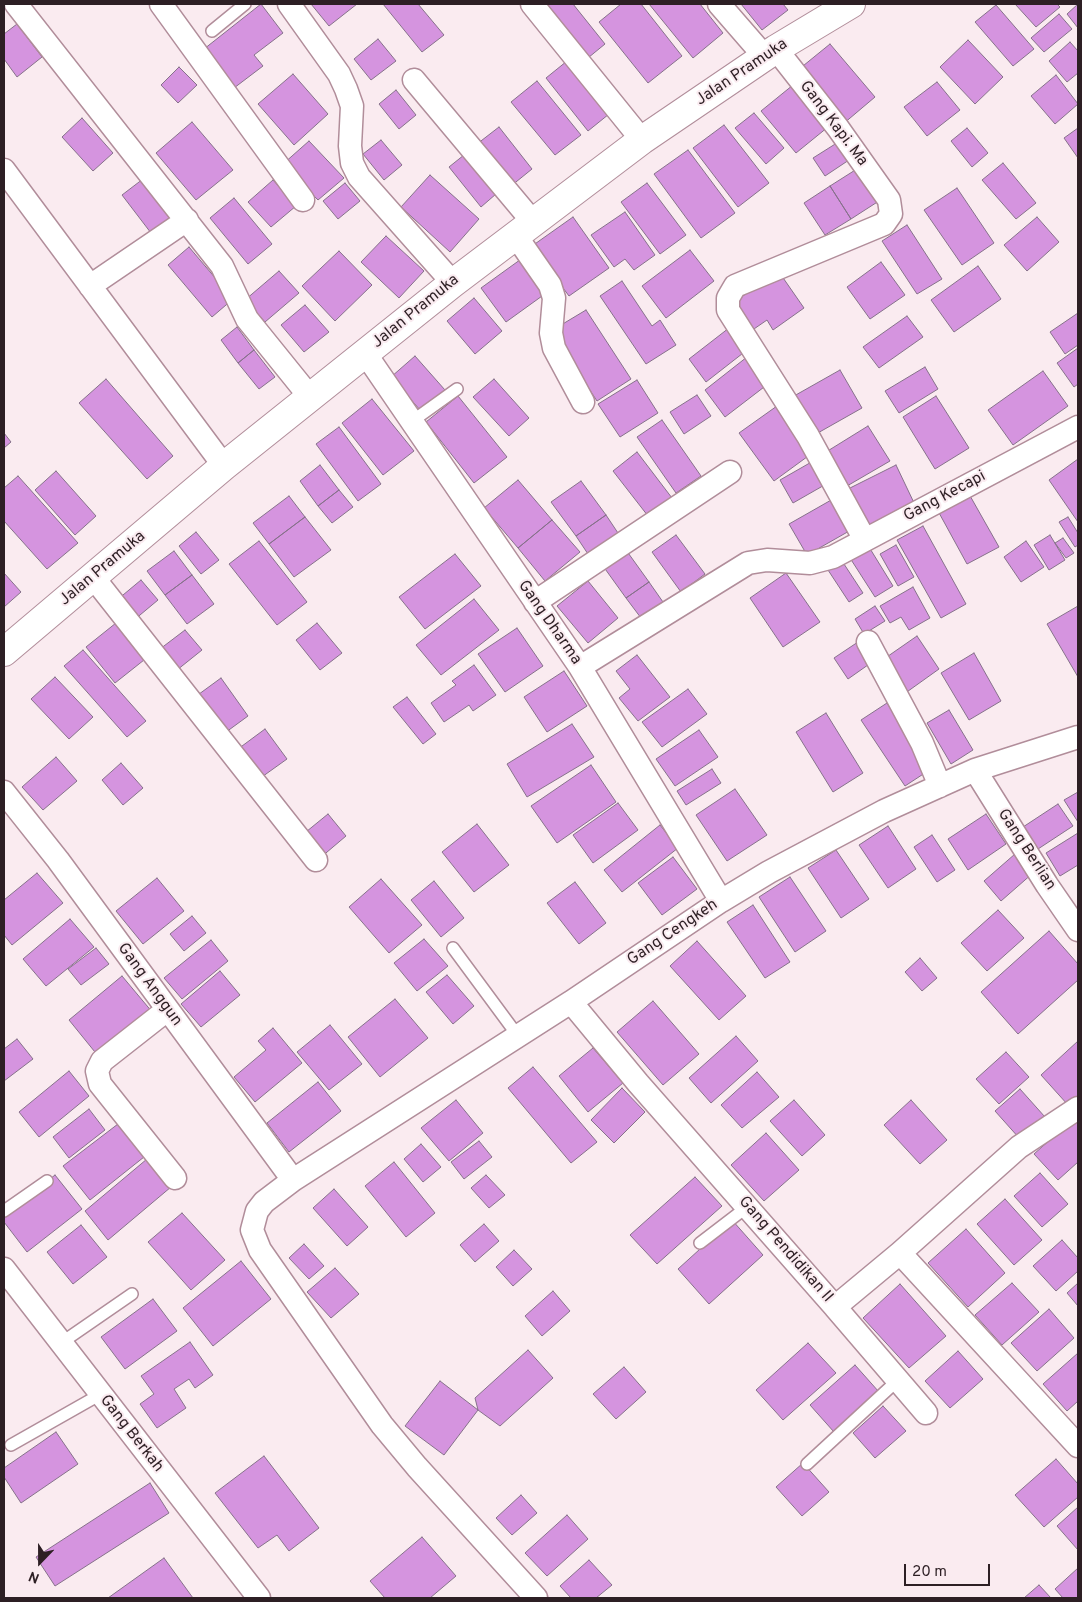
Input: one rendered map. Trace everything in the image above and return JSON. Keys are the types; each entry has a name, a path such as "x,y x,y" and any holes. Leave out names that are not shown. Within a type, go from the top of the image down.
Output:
{"street":[{"path":"16,4 222,266 247,319 310,397"},
{"path":"161,4 303,200"},
{"path":"289,4 339,74 346,89 352,106 350,146 352,163 359,177 452,283"},
{"path":"532,4 642,140"},
{"name":"Gang Kapi. Ma","path":"719,4 771,53 838,128 889,200 891,214 884,224 735,286 728,298 728,310 808,436 865,540"},
{"name":"Jalan Pramuka","path":"4,652 224,466 452,283 642,140 771,53 851,4"},
{"path":"414,80 524,229 550,285 554,298 551,333 554,348 583,402"},
{"path":"4,170 224,466"},
{"path":"90,286 187,220"},
{"name":"Gang Dharma","path":"365,354 580,667 721,900"},
{"name":"Gang Kecapi","path":"580,667 748,563 767,560 810,563 833,557 1078,427"},
{"path":"535,602 730,472"},
{"path":"93,577 316,860"},
{"path":"868,642 922,743 940,786"},
{"name":"Gang Cengkeh","path":"536,1598 417,1468 382,1425 260,1250 252,1230 257,1211 264,1202 293,1180 571,1002 721,900 769,872 884,811 975,770 1078,737"},
{"name":"Gang Berlian","path":"975,770 1047,885 1078,930"},
{"name":"Gang Anggun","path":"4,792 58,860 166,1010 293,1180"},
{"name":"Gang Pendidikan II","path":"571,1002 638,1083 835,1307 900,1253 1019,1147 1078,1108"},
{"path":"166,1010 102,1061 97,1070 100,1084 175,1178"},
{"path":"900,1253 1077,1442"},
{"name":"Gang Berkah","path":"4,1269 259,1598"},
{"path":"835,1307 926,1413"}],"lane":[{"path":"212,30 245,4"},
{"path":"411,422 456,388"},
{"path":"454,948 518,1036"},
{"path":"4,1211 47,1181"},
{"path":"700,1243 746,1207"},
{"path":"61,1343 132,1294"},
{"path":"807,1464 898,1380"},
{"path":"11,1445 101,1394"}],"building":[{"path":"261,4 283,33 254,55 263,66 234,88 204,49"},
{"path":"311,4 357,4 329,26"},
{"path":"383,4 418,4 444,35 422,52"},
{"path":"535,4 573,4 605,44 583,62"},
{"path":"621,4 641,4 682,56 648,83 599,22"},
{"path":"649,4 700,4 723,33 693,58"},
{"path":"741,4 783,4 788,10 762,30"},
{"path":"1015,4 1057,4 1060,7 1036,27"},
{"path":"1078,4 1078,28 1067,14"},
{"path":"996,5 1034,49 1013,66 975,22"},
{"path":"1059,14 1072,29 1044,52 1031,38"},
{"path":"17,24 42,57 17,77 4,59 4,34"},
{"path":"378,39 396,61 371,80 354,59"},
{"path":"968,40 1003,77 975,104 940,67"},
{"path":"1070,42 1078,51 1078,73 1067,82 1049,61"},
{"path":"830,44 875,97 843,124 798,70"},
{"path":"572,57 614,110 588,131 546,78"},
{"path":"179,67 197,85 178,103 161,85"},
{"path":"293,74 328,114 294,145 258,104"},
{"path":"1056,75 1078,104 1055,124 1031,96"},
{"path":"537,81 581,135 555,155 511,102"},
{"path":"937,82 960,110 927,136 904,107"},
{"path":"793,85 828,127 796,153 761,111"},
{"path":"396,90 416,115 399,129 379,104"},
{"path":"754,113 784,148 766,164 735,128"},
{"path":"82,118 113,153 93,171 62,137"},
{"path":"192,122 233,170 196,200 156,153"},
{"path":"724,125 769,183 738,207 693,148"},
{"path":"499,127 532,169 511,186 477,144"},
{"path":"967,128 988,153 972,167 951,141"},
{"path":"1078,128 1078,158 1064,138"},
{"path":"381,140 402,165 384,180 363,154"},
{"path":"309,141 344,178 318,200 283,164"},
{"path":"840,141 852,158 825,176 813,158"},
{"path":"688,150 735,213 701,238 654,174"},
{"path":"464,155 496,194 481,207 449,167"},
{"path":"1003,163 1036,203 1016,219 982,180"},
{"path":"860,167 882,199 851,219 830,186"},
{"path":"430,175 479,219 450,252 401,207"},
{"path":"143,179 172,217 151,233 122,195"},
{"path":"273,180 296,206 271,227 248,202"},
{"path":"345,183 360,201 338,219 323,201"},
{"path":"647,183 686,235 660,254 621,202"},
{"path":"830,186 851,219 825,235 804,203"},
{"path":"957,188 994,243 962,265 924,210"},
{"path":"234,198 272,244 248,264 210,218"},
{"path":"625,212 655,255 634,270 625,259 614,267 591,235"},
{"path":"573,217 609,268 569,296 532,246"},
{"path":"1037,217 1059,242 1027,271 1004,245"},
{"path":"907,225 942,279 917,294 882,241"},
{"path":"386,236 424,271 399,298 361,262"},
{"path":"189,247 233,299 212,317 168,265"},
{"path":"690,250 714,281 666,318 642,286"},
{"path":"339,251 372,285 335,321 302,286"},
{"path":"524,257 549,291 506,322 481,288"},
{"path":"881,262 905,295 870,319 847,287"},
{"path":"978,266 1001,299 954,332 931,300"},
{"path":"279,271 299,293 265,322 245,300"},
{"path":"779,272 804,308 773,330 767,320 751,331 732,303"},
{"path":"622,281 652,326 660,320 676,345 646,364 600,296"},
{"path":"474,298 502,331 475,354 447,321"},
{"path":"305,305 329,332 304,352 281,325"},
{"path":"586,310 631,379 597,401 551,331"},
{"path":"1078,313 1078,345 1065,354 1050,332"},
{"path":"907,316 923,337 879,368 863,347"},
{"path":"237,327 254,350 238,363 221,340"},
{"path":"729,328 747,350 706,382 689,359"},
{"path":"1078,348 1078,384 1074,387 1057,363"},
{"path":"254,350 275,377 259,389 238,363"},
{"path":"415,356 445,390 421,411 391,377"},
{"path":"747,357 768,384 725,417 705,390"},
{"path":"925,367 938,389 899,413 885,391"},
{"path":"840,370 862,408 816,434 794,396"},
{"path":"1043,371 1068,406 1013,445 988,410"},
{"path":"106,379 173,456 147,479 79,403"},
{"path":"494,379 529,418 509,436 473,397"},
{"path":"637,380 658,413 620,437 598,404"},
{"path":"697,395 711,416 684,434 670,412"},
{"path":"458,396 507,457 474,483 426,422"},
{"path":"936,396 969,448 935,469 903,417"},
{"path":"372,399 414,451 383,475 342,423"},
{"path":"777,406 811,454 774,481 739,433"},
{"path":"662,420 701,476 676,493 637,437"},
{"path":"868,426 890,461 847,486 826,452"},
{"path":"339,427 381,484 358,501 316,444"},
{"path":"4,433 11,442 4,448"},
{"path":"637,452 672,498 648,516 613,471"},
{"path":"1078,459 1078,522 1049,480"},
{"path":"815,460 828,483 793,503 780,480"},
{"path":"320,465 339,490 318,506 300,481"},
{"path":"896,465 916,507 865,532 844,491"},
{"path":"56,471 96,516 75,535 35,490"},
{"path":"18,476 78,543 47,569 4,521 4,488"},
{"path":"518,480 552,520 518,548 484,508"},
{"path":"581,481 606,515 576,536 551,502"},
{"path":"339,490 353,507 332,523 318,506"},
{"path":"969,494 999,547 967,564 938,511"},
{"path":"289,496 305,517 269,544 253,523"},
{"path":"833,499 851,530 807,555 789,524"},
{"path":"606,515 618,533 588,554 576,536"},
{"path":"305,517 331,550 294,577 269,544"},
{"path":"1068,517 1078,533 1078,545 1075,547 1059,522"},
{"path":"552,520 580,552 545,581 518,548"},
{"path":"923,526 966,604 941,618 897,540"},
{"path":"196,532 219,560 201,574 179,546"},
{"path":"676,535 705,574 681,592 652,552"},
{"path":"1050,535 1065,560 1049,570 1034,545"},
{"path":"1063,538 1074,553 1066,558 1055,543"},
{"path":"259,541 307,602 277,625 229,564"},
{"path":"1026,541 1044,567 1021,582 1004,557"},
{"path":"896,545 914,577 898,586 880,554"},
{"path":"869,547 893,586 875,597 850,558"},
{"path":"626,550 649,582 626,598 603,566"},
{"path":"174,551 192,575 165,595 147,571"},
{"path":"455,554 481,586 425,629 399,597"},
{"path":"842,561 863,593 849,602 828,570"},
{"path":"4,573 21,592 4,607"},
{"path":"786,573 820,622 783,647 750,598"},
{"path":"192,575 214,604 187,624 165,595"},
{"path":"141,580 158,600 134,620 117,600"},
{"path":"588,581 618,618 588,643 557,606"},
{"path":"649,582 663,602 641,618 626,598"},
{"path":"913,587 930,618 909,630 901,617 890,623 880,606"},
{"path":"474,599 499,630 441,675 416,645"},
{"path":"875,606 885,621 864,634 855,619"},
{"path":"1078,606 1078,677 1047,624"},
{"path":"116,623 144,660 115,683 86,647"},
{"path":"317,623 342,653 320,670 296,640"},
{"path":"517,628 543,666 505,692 478,654"},
{"path":"185,630 202,650 177,670 160,649"},
{"path":"917,636 939,669 904,694 881,661"},
{"path":"861,640 875,660 848,679 834,658"},
{"path":"83,650 146,721 127,737 64,666"},
{"path":"974,653 1001,701 969,720 941,673"},
{"path":"637,655 670,697 638,721 619,698 630,689 616,671"},
{"path":"474,665 496,695 473,711 469,705 444,722 431,703 456,685 452,681"},
{"path":"564,671 587,706 547,732 524,697"},
{"path":"55,677 93,717 69,739 31,699"},
{"path":"221,678 248,716 222,735 195,697"},
{"path":"688,689 707,714 662,747 642,722"},
{"path":"407,697 436,734 423,744 393,707"},
{"path":"887,703 931,769 905,786 861,720"},
{"path":"949,710 973,750 951,764 927,723"},
{"path":"826,713 863,773 833,792 796,732"},
{"path":"572,724 594,757 527,797 507,764"},
{"path":"265,729 287,759 259,779 238,749"},
{"path":"699,730 718,757 675,786 656,759"},
{"path":"56,757 77,781 43,810 22,787"},
{"path":"121,763 143,788 123,805 102,780"},
{"path":"591,765 616,802 557,843 531,806"},
{"path":"712,769 721,783 686,805 677,791"},
{"path":"735,789 767,835 727,861 696,815"},
{"path":"1078,792 1078,822 1064,800"},
{"path":"618,803 638,830 593,863 573,835"},
{"path":"1058,804 1073,826 1038,849 1023,827"},
{"path":"328,814 346,836 320,858 301,836"},
{"path":"986,814 1006,844 968,870 948,839"},
{"path":"477,824 509,865 474,892 442,852"},
{"path":"660,825 678,848 622,892 604,870"},
{"path":"888,826 916,869 888,888 859,845"},
{"path":"1078,833 1078,865 1060,876 1046,853"},
{"path":"932,835 955,870 937,882 914,847"},
{"path":"836,850 869,899 841,918 808,868"},
{"path":"1015,854 1033,873 1001,901 984,881"},
{"path":"673,857 697,889 662,915 638,883"},
{"path":"37,873 63,903 12,945 4,935 4,900"},
{"path":"790,877 826,931 795,952 759,897"},
{"path":"157,878 184,911 143,944 116,911"},
{"path":"381,879 422,925 389,953 349,907"},
{"path":"434,881 464,918 441,937 411,900"},
{"path":"575,882 606,923 579,944 547,903"},
{"path":"753,905 790,962 765,978 727,922"},
{"path":"998,910 1024,938 987,971 961,943"},
{"path":"192,916 206,933 184,951 170,934"},
{"path":"70,919 94,947 46,986 23,959"},
{"path":"1049,931 1078,964 1078,980 1018,1034 981,992"},
{"path":"424,939 448,966 417,991 394,963"},
{"path":"211,940 228,961 182,999 164,978"},
{"path":"697,941 746,996 719,1020 670,966"},
{"path":"96,948 109,964 81,985 68,969"},
{"path":"920,958 937,978 922,991 905,972"},
{"path":"220,971 240,995 201,1027 181,1004"},
{"path":"447,975 474,1006 453,1024 426,992"},
{"path":"122,976 153,1013 99,1057 69,1020"},
{"path":"395,999 428,1038 380,1077 348,1037"},
{"path":"653,1001 699,1054 663,1085 617,1032"},
{"path":"330,1025 362,1064 329,1090 297,1052"},
{"path":"273,1028 302,1063 255,1102 234,1077 266,1050 258,1041"},
{"path":"736,1036 758,1061 711,1103 689,1078"},
{"path":"17,1039 33,1059 4,1081 4,1049"},
{"path":"1078,1041 1078,1095 1068,1105 1041,1075"},
{"path":"593,1048 623,1083 588,1112 559,1076"},
{"path":"1006,1052 1029,1077 999,1104 976,1079"},
{"path":"533,1067 597,1142 571,1163 508,1088"},
{"path":"69,1071 89,1096 39,1137 19,1112"},
{"path":"757,1072 779,1097 742,1128 721,1105"},
{"path":"318,1082 341,1111 289,1152 267,1123"},
{"path":"622,1088 645,1112 614,1143 591,1120"},
{"path":"1020,1089 1045,1117 1020,1139 995,1111"},
{"path":"456,1100 483,1133 449,1161 421,1128"},
{"path":"794,1100 825,1135 802,1156 770,1121"},
{"path":"911,1100 947,1140 920,1164 884,1125"},
{"path":"89,1109 105,1130 69,1158 53,1137"},
{"path":"1078,1115 1078,1162 1058,1180 1034,1154"},
{"path":"118,1124 144,1157 90,1200 63,1166"},
{"path":"766,1133 799,1170 764,1201 731,1165"},
{"path":"479,1141 492,1157 464,1179 451,1162"},
{"path":"421,1144 441,1167 423,1182 404,1159"},
{"path":"147,1159 171,1187 108,1240 85,1211"},
{"path":"394,1162 435,1213 406,1237 365,1186"},
{"path":"1040,1173 1068,1204 1042,1227 1014,1196"},
{"path":"55,1175 82,1209 27,1252 4,1222 4,1216"},
{"path":"486,1175 505,1195 489,1208 471,1188"},
{"path":"695,1177 722,1206 657,1264 630,1235"},
{"path":"334,1189 368,1227 347,1246 313,1208"},
{"path":"1005,1199 1042,1240 1014,1265 977,1224"},
{"path":"182,1213 225,1260 191,1290 148,1242"},
{"path":"732,1220 763,1255 709,1304 678,1269"},
{"path":"484,1224 499,1241 475,1262 460,1245"},
{"path":"81,1225 107,1257 73,1284 47,1252"},
{"path":"966,1229 1005,1273 968,1307 928,1263"},
{"path":"1062,1240 1078,1258 1078,1271 1056,1291 1033,1266"},
{"path":"304,1244 324,1266 309,1279 289,1258"},
{"path":"514,1250 532,1269 513,1286 496,1267"},
{"path":"241,1261 271,1299 213,1346 183,1308"},
{"path":"335,1268 359,1294 331,1318 307,1292"},
{"path":"1012,1283 1039,1312 1002,1345 975,1315"},
{"path":"1078,1283 1078,1306 1067,1293"},
{"path":"900,1284 946,1336 909,1368 863,1318"},
{"path":"553,1291 570,1311 542,1336 525,1316"},
{"path":"153,1299 177,1331 125,1369 101,1337"},
{"path":"1049,1309 1074,1338 1037,1371 1011,1343"},
{"path":"190,1342 213,1375 195,1388 189,1379 174,1389 186,1408 157,1428 140,1404 154,1394 141,1376"},
{"path":"808,1343 836,1373 783,1420 756,1390"},
{"path":"528,1350 553,1378 500,1426 478,1410 475,1398"},
{"path":"958,1351 983,1379 950,1408 925,1381"},
{"path":"1078,1353 1078,1401 1067,1411 1043,1384"},
{"path":"855,1365 879,1392 834,1432 810,1405"},
{"path":"624,1367 646,1392 616,1419 593,1394"},
{"path":"440,1381 478,1410 444,1455 405,1426"},
{"path":"883,1406 906,1431 875,1458 853,1433"},
{"path":"56,1432 78,1464 21,1503 4,1477 4,1468"},
{"path":"264,1456 319,1528 289,1551 277,1535 258,1548 215,1493"},
{"path":"1056,1459 1078,1484 1078,1497 1044,1527 1015,1495"},
{"path":"803,1463 829,1492 802,1516 776,1487"},
{"path":"150,1483 169,1513 55,1586 36,1557"},
{"path":"521,1495 537,1513 512,1535 496,1518"},
{"path":"1078,1507 1078,1550 1057,1526"},
{"path":"567,1515 588,1539 547,1576 525,1553"},
{"path":"422,1537 456,1576 430,1598 385,1598 370,1581"},
{"path":"164,1558 193,1598 108,1598"},
{"path":"589,1560 612,1585 596,1598 571,1598 560,1586"},
{"path":"1078,1568 1078,1598 1063,1598 1055,1589"},
{"path":"1039,1585 1051,1598 1024,1598"}]}
